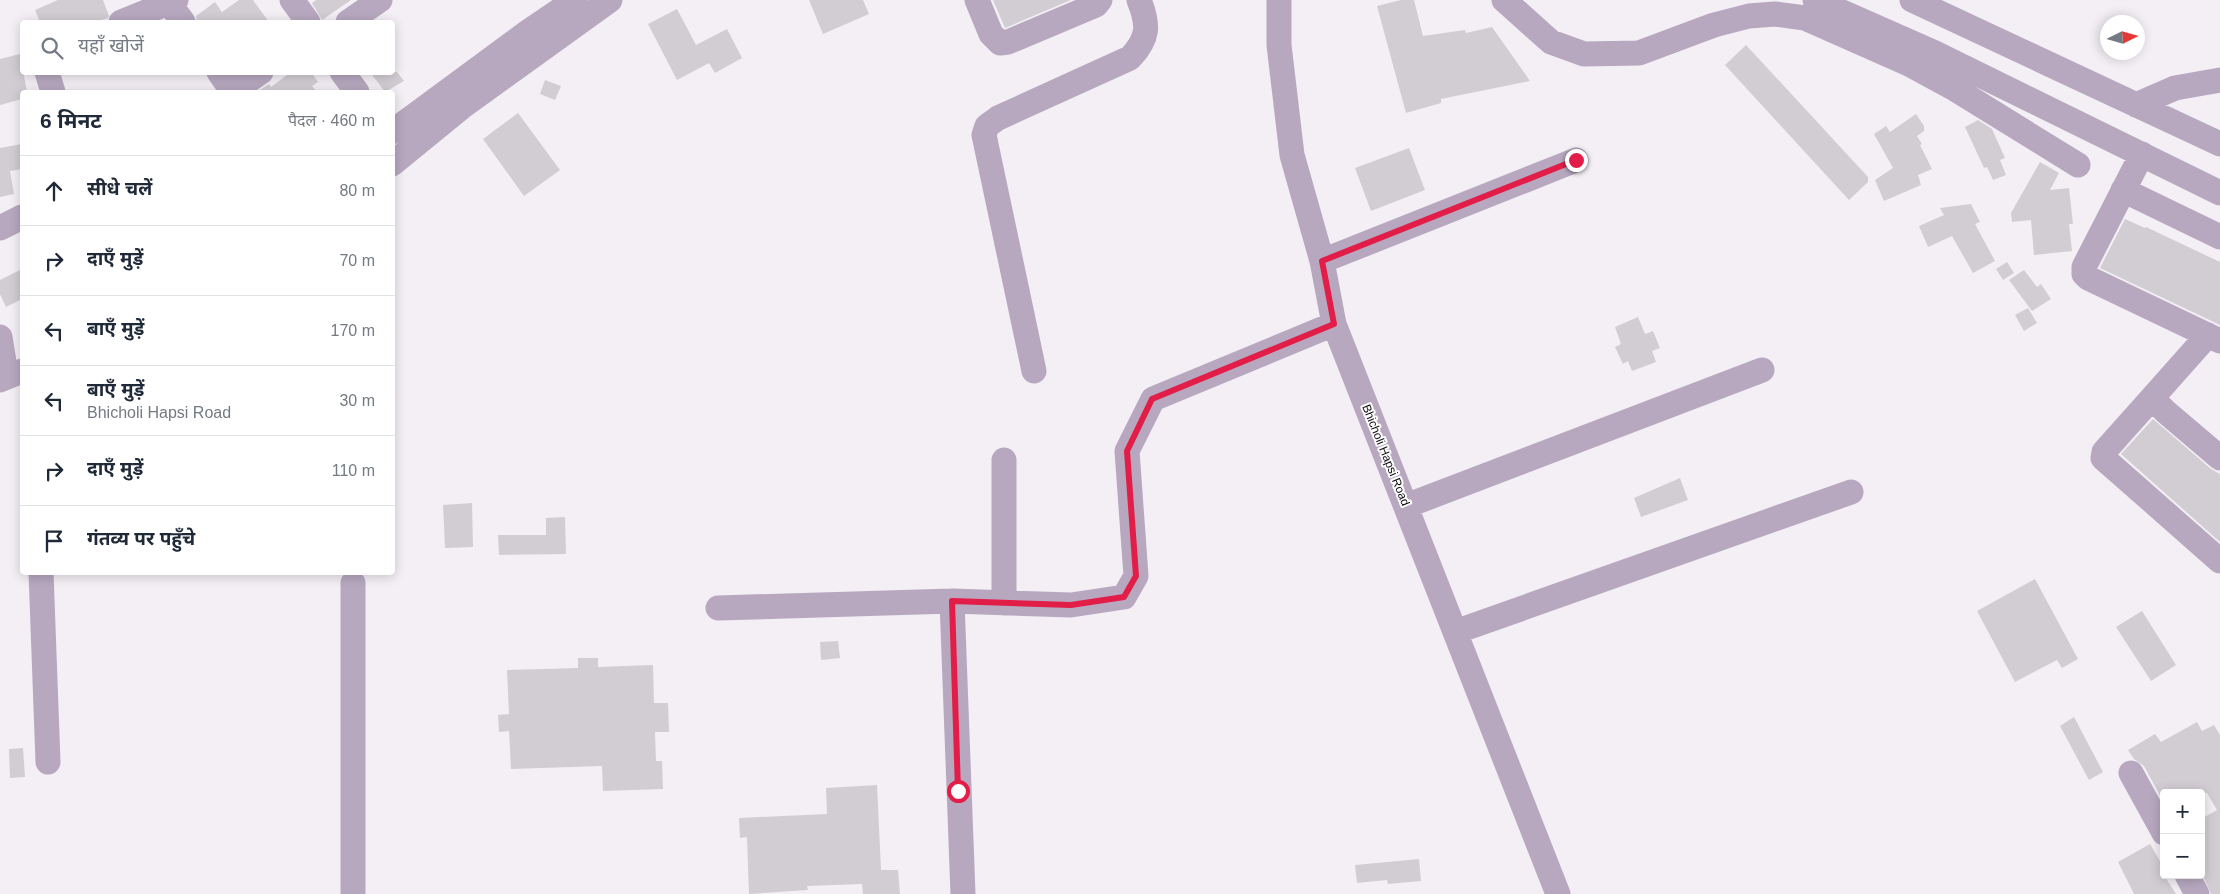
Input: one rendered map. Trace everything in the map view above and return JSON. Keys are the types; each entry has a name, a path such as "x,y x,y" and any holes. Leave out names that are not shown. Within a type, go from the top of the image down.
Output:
{"street":[{"path":"292,0 307,20"},
{"path":"351,20 380,0"},
{"path":"395,130 529,31 575,0"},
{"path":"395,155 610,0"},
{"path":"977,0 991,34 1000,43 1008,42 1096,5 1100,0"},
{"path":"1034,370 984,135 987,126 998,118 1130,58 1142,45 1146,27 1139,0"},
{"name":"Bhicholi Hapsi Road","path":"1280,0 1279,45 1292,155 1322,261 1334,324 1558,894"},
{"path":"1504,0 1551,42 1584,54 1638,53 1714,25 1749,16 1775,14 1805,18 1916,68 1955,89 2078,165"},
{"path":"1815,0 1935,53 2220,193"},
{"path":"1912,0 2220,144"},
{"path":"126,20 173,1 182,20"},
{"path":"49,75 52,90"},
{"path":"221,75 232,90"},
{"path":"236,90 257,75"},
{"path":"344,75 356,90"},
{"path":"2136,105 2175,88 2220,80"},
{"path":"2142,154 2084,267 2084,274 2088,278 2214,338 2152,398 2104,452 2103,458 2220,561"},
{"path":"1322,261 1576,160"},
{"path":"2123,190 2220,237"},
{"path":"0,228 20,218"},
{"path":"718,608 952,601 1071,605 1124,597 1136,576 1127,451 1152,399 1334,324"},
{"path":"0,337 10,366"},
{"path":"1406,506 1762,370"},
{"path":"2152,398 2220,458"},
{"path":"1004,460 1004,602"},
{"path":"1455,632 1851,492"},
{"path":"41,575 48,762"},
{"path":"353,584 353,894"},
{"path":"952,601 963,894"},
{"path":"2131,773 2160,825"},
{"path":"2189,879 2197,894"}],"building":[{"path":"58,0 103,0 109,16 101,20 39,20 35,10"},
{"path":"239,0 253,0 268,20 197,20 196,16 215,2 222,12"},
{"path":"316,0 351,0 322,20 312,3"},
{"path":"809,0 863,0 869,14 823,34"},
{"path":"993,0 1071,0 1005,28"},
{"path":"1401,0 1414,0 1423,36 1465,30 1466,33 1492,27 1530,81 1441,99 1441,103 1406,113 1377,6"},
{"path":"677,9 696,45 727,29 742,58 715,73 709,63 677,80 648,24"},
{"path":"1746,45 1868,177 1868,182 1849,200 1725,65"},
{"path":"20,54 20,75 24,75 27,90 20,90 20,100 0,105 0,59"},
{"path":"395,72 397,72 404,81 388,90 384,90 372,75 395,75"},
{"path":"287,75 313,75 318,82 312,86 315,90 260,90 269,84 271,87"},
{"path":"545,80 561,86 555,100 540,94"},
{"path":"518,113 560,170 524,196 483,139"},
{"path":"1916,114 1924,126 1924,131 1917,136 1932,169 1918,175 1921,185 1884,201 1875,180 1893,168 1874,134 1886,126 1890,132"},
{"path":"1978,120 1992,129 2005,158 2000,160 2006,175 1993,180 1987,167 1984,168 1965,127"},
{"path":"20,144 20,169 10,171 14,194 0,197 0,148"},
{"path":"1409,148 1425,190 1371,211 1355,168"},
{"path":"2040,162 2059,173 2050,190 2069,188 2073,224 2069,224 2072,251 2034,255 2031,220 2012,222 2011,213"},
{"path":"1971,204 1980,222 1975,224 1995,261 1973,273 1952,236 1928,247 1919,226 1944,215 1940,208"},
{"path":"2125,219 2220,262 2220,325 2100,268"},
{"path":"2007,262 2014,273 2003,280 1996,269"},
{"path":"20,270 20,300 6,307 0,294 0,280"},
{"path":"2024,270 2037,287 2041,284 2051,299 2032,311 2009,280"},
{"path":"2028,308 2037,323 2024,331 2015,315"},
{"path":"1638,317 1645,334 1653,331 1660,348 1652,351 1656,362 1632,371 1628,361 1623,364 1615,347 1621,344 1615,327"},
{"path":"2153,419 2211,469 2220,474 2220,542 2121,454"},
{"path":"1680,478 1688,500 1641,517 1634,498"},
{"path":"472,503 473,547 445,548 443,505"},
{"path":"565,517 566,554 499,555 498,535 546,535 546,518"},
{"path":"2035,579 2078,659 2062,668 2057,660 2015,682 1977,611"},
{"path":"2142,611 2176,665 2151,681 2116,627"},
{"path":"838,641 840,658 821,660 820,642"},
{"path":"578,658 598,658 598,667 653,665 654,703 668,703 669,732 655,732 656,761 662,761 663,789 603,791 602,766 511,769 509,731 499,732 498,715 509,714 507,670 578,668"},
{"path":"2074,717 2103,772 2089,780 2060,726"},
{"path":"2197,722 2202,731 2214,725 2220,735 2220,894 2211,894 2204,879 2205,817 2217,810 2207,793 2205,793 2205,789 2160,789 2160,796 2144,766 2134,759 2128,750 2155,734 2161,742"},
{"path":"23,748 25,777 10,778 9,749"},
{"path":"877,785 881,870 898,870 900,894 863,894 862,884 807,886 808,890 749,894 747,837 740,838 739,818 827,814 826,788"},
{"path":"2150,844 2160,861 2160,879 2167,879 2176,894 2134,894 2118,862"},
{"path":"1419,859 1421,881 1388,884 1387,880 1357,883 1355,865"}],"route":[{"path":"958,791 952,601 1071,605 1124,597 1136,576 1127,451 1152,399 1334,324 1322,261 1576,160"}]}
